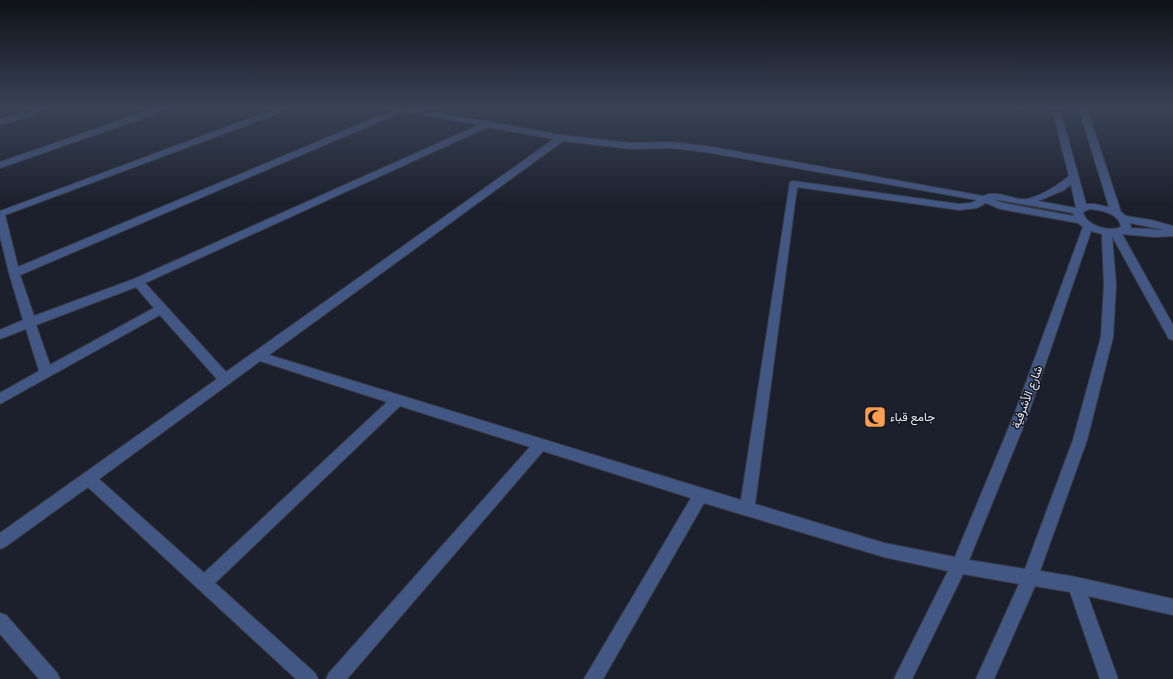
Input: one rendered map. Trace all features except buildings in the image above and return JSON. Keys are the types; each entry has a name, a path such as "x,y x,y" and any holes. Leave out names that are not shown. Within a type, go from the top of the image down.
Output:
{"street":[{"path":"0,165 69,141"},
{"path":"46,373 14,273 0,214 197,141"},
{"path":"14,273 327,141"},
{"path":"0,335 30,322 138,282 451,141"},
{"path":"0,542 557,141"},
{"path":"584,141 630,146 671,145 689,147 985,199 988,202 1000,206 1082,216 1098,207 1120,216 1173,229"},
{"path":"1064,141 1082,216"},
{"path":"1094,141 1120,216 1127,224 1126,228 1115,232"},
{"path":"1028,201 1056,191 1074,177"},
{"path":"747,510 793,184 959,207 978,205 985,199 992,196 1028,201 1082,216 1115,232 1155,234 1173,232"},
{"name":"شارع الأشرفية","path":"903,679 959,566 1021,415 1082,216"},
{"path":"1115,232 1173,336"},
{"path":"985,679 1030,578 1080,440 1107,337 1115,232"},
{"path":"138,282 226,380"},
{"path":"0,399 161,309"},
{"path":"258,356 747,510 884,550 959,566 1076,585 1173,607"},
{"path":"204,583 398,400"},
{"path":"335,679 540,444"},
{"path":"88,478 310,679"},
{"path":"594,679 701,495"},
{"path":"1076,585 1109,679"},
{"path":"0,621 51,679"}],"place":[{"name":"جامع قباء","path":"875,417"}]}
